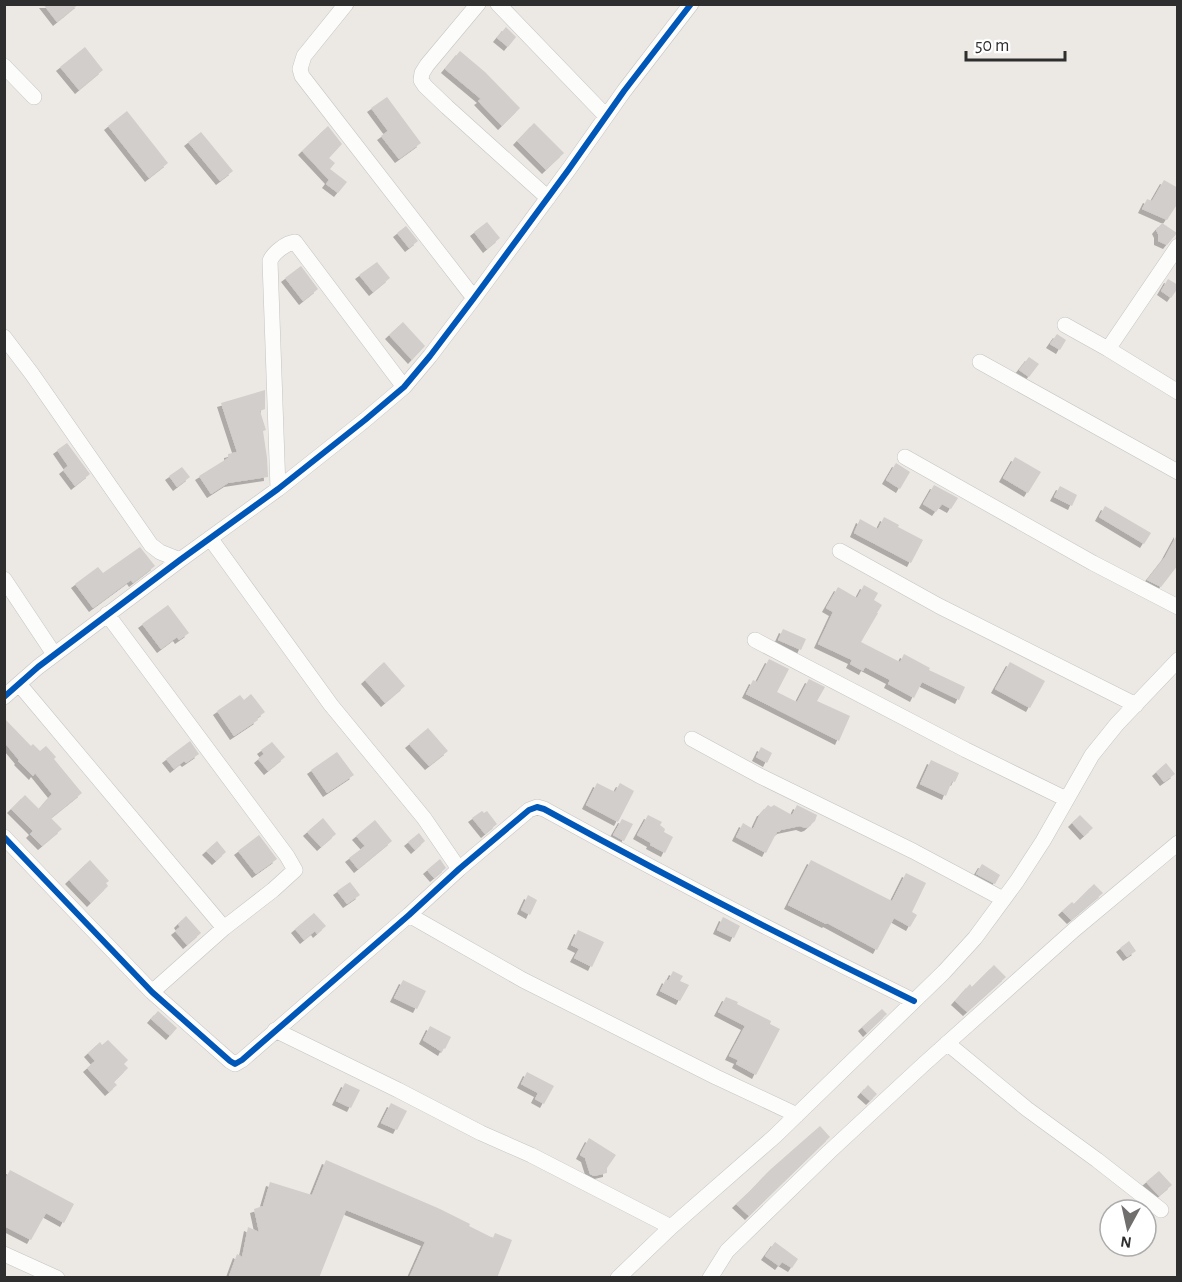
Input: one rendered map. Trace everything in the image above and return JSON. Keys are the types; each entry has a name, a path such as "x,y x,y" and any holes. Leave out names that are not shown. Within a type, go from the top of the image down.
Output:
{"street":[{"path":"346,4 304,56 300,69 302,76 474,298"},
{"path":"478,4 427,65 421,80 447,107 548,198"},
{"path":"498,4 606,116"},
{"path":"4,698 54,654 278,489 404,387 474,298 606,116 691,4"},
{"path":"4,66 34,97"},
{"path":"278,489 271,258 290,243 295,242 404,387"},
{"path":"1108,349 1178,246"},
{"path":"1065,325 1178,392"},
{"path":"4,337 39,383 151,545 160,552 180,560"},
{"path":"980,362 1178,472"},
{"path":"905,457 1178,607"},
{"path":"210,538 331,705 424,818 459,869"},
{"path":"840,551 939,606 1136,705"},
{"path":"4,579 54,654"},
{"path":"107,614 287,856 295,870 224,928 152,992"},
{"path":"755,640 1066,800"},
{"path":"618,1278 671,1227 775,1136 944,972 975,938 1042,841 1092,755 1178,660"},
{"path":"19,684 224,928"},
{"path":"692,739 1003,899"},
{"path":"4,837 152,992 236,1064 459,869 529,810 537,807 769,930 914,1001"},
{"path":"710,1278 727,1251 829,1152 947,1043 1178,843"},
{"path":"409,915 523,980 797,1115"},
{"path":"275,1030 481,1133 531,1155 671,1227"},
{"path":"947,1043 1027,1109 1161,1210"},
{"path":"4,1254 57,1278"}],"building":[{"path":"43,4 79,4 57,22"},
{"path":"506,27 516,37 508,47 497,38"},
{"path":"85,47 103,70 79,90 60,67"},
{"path":"460,51 485,72 520,108 502,126 478,101 481,99 445,69"},
{"path":"387,97 421,143 399,159 381,136 388,131 371,108"},
{"path":"127,111 168,163 149,178 108,126"},
{"path":"534,123 564,153 546,170 517,141"},
{"path":"328,126 342,144 329,158 335,163 330,169 347,182 338,193 326,184 329,180 302,151"},
{"path":"201,132 233,171 220,181 188,142"},
{"path":"1164,180 1178,188 1178,203 1167,220 1142,209 1147,199 1152,201"},
{"path":"487,222 500,238 487,249 474,232"},
{"path":"1162,223 1177,233 1167,245 1158,241 1156,230"},
{"path":"406,226 418,241 409,248 397,233"},
{"path":"377,262 390,278 373,292 359,275"},
{"path":"301,266 318,289 303,301 285,278"},
{"path":"1168,279 1178,285 1171,298 1161,291"},
{"path":"403,322 425,346 412,360 389,335"},
{"path":"1057,334 1066,340 1060,350 1050,344"},
{"path":"1029,357 1039,364 1029,377 1019,370"},
{"path":"265,390 265,409 260,411 266,430 263,431 268,477 228,483 211,494 199,476 228,458 228,454 237,452 221,403"},
{"path":"67,443 90,474 75,486 63,470 68,466 57,450"},
{"path":"1015,457 1041,472 1028,493 1003,478"},
{"path":"896,463 910,472 900,489 886,480"},
{"path":"182,467 190,477 177,487 169,476"},
{"path":"934,485 958,498 951,509 942,504 936,512 923,504"},
{"path":"1060,486 1077,495 1072,506 1054,497"},
{"path":"1105,506 1151,533 1144,544 1099,517"},
{"path":"884,517 923,540 911,563 854,533 860,519 878,529"},
{"path":"1178,533 1178,565 1161,587 1147,580 1165,557"},
{"path":"140,547 155,566 133,583 131,580 93,608 75,584 98,567 103,573"},
{"path":"864,585 878,593 874,600 882,605 861,642 900,662 904,654 930,668 929,670 965,687 959,700 922,682 914,698 888,684 890,680 865,667 863,671 850,664 852,660 818,644 833,612 826,608 838,587 857,598"},
{"path":"168,605 189,633 179,640 177,637 161,649 142,624"},
{"path":"783,629 806,639 801,650 778,640"},
{"path":"769,659 789,669 777,692 797,702 809,679 825,687 817,701 850,716 839,741 746,694 753,680 757,682"},
{"path":"384,662 405,686 385,703 365,680"},
{"path":"1010,662 1045,681 1030,708 995,689"},
{"path":"251,694 265,712 257,718 258,720 234,736 217,711 240,695 244,700"},
{"path":"4,718 31,746 33,744 40,751 46,746 82,793 51,818 62,829 42,846 30,834 33,831 11,809 25,795 39,809 52,794 35,773 33,776 18,761 4,742"},
{"path":"428,728 448,751 429,766 409,744"},
{"path":"190,741 199,754 174,769 166,759"},
{"path":"272,742 285,757 268,771 258,759 264,754 261,750"},
{"path":"761,747 772,753 767,763 756,757"},
{"path":"337,752 354,775 327,793 311,770"},
{"path":"931,760 959,773 955,782 952,781 946,796 920,784"},
{"path":"1166,763 1175,774 1164,782 1156,772"},
{"path":"597,783 615,792 620,783 634,791 618,822 586,805"},
{"path":"768,805 771,807 774,805 792,815 797,805 817,815 815,821 808,827 800,826 777,832 766,853 736,837 743,823 753,829 761,812"},
{"path":"482,811 484,813 487,811 497,824 485,834 472,818"},
{"path":"648,815 662,822 660,825 665,829 664,832 673,837 665,853 637,835"},
{"path":"1080,815 1093,828 1084,836 1072,823"},
{"path":"323,818 336,834 321,847 307,832"},
{"path":"622,819 633,824 624,841 613,835"},
{"path":"375,820 392,841 358,869 349,858 365,846 356,836"},
{"path":"419,833 425,841 415,850 408,842"},
{"path":"259,835 277,859 256,874 238,851"},
{"path":"217,841 226,852 216,861 206,851"},
{"path":"440,859 446,868 434,878 427,870"},
{"path":"90,860 109,881 106,883 108,886 91,903 69,880"},
{"path":"811,860 892,901 906,873 926,883 912,912 917,915 910,927 894,918 877,950 788,905"},
{"path":"982,864 1000,875 995,884 976,874"},
{"path":"350,882 360,895 347,904 337,891"},
{"path":"1094,884 1103,893 1071,920 1062,911 1072,902 1074,904"},
{"path":"528,895 537,900 530,915 521,910"},
{"path":"314,913 326,926 317,934 315,931 304,940 295,929"},
{"path":"186,916 201,933 187,945 175,931"},
{"path":"723,917 740,926 734,938 717,930"},
{"path":"578,930 604,942 592,967 574,958 579,949 571,945"},
{"path":"1129,941 1136,951 1127,957 1120,948"},
{"path":"994,965 1006,977 967,1012 955,1001 970,984 972,987"},
{"path":"673,971 683,976 680,981 689,985 680,1001 660,991"},
{"path":"403,980 426,991 417,1009 394,998"},
{"path":"726,997 771,1021 770,1024 780,1029 756,1075 736,1064 738,1060 729,1056 745,1026 718,1012"},
{"path":"882,1009 887,1014 867,1033 862,1027"},
{"path":"158,1011 177,1028 170,1036 151,1019"},
{"path":"430,1026 451,1037 442,1052 423,1040"},
{"path":"108,1040 128,1060 124,1064 128,1068 114,1082 117,1085 109,1092 87,1068 95,1061 88,1053 100,1042 102,1045"},
{"path":"527,1072 554,1086 544,1104 535,1099 538,1093 521,1084"},
{"path":"345,1083 360,1090 351,1108 336,1101"},
{"path":"868,1085 877,1094 870,1101 861,1093"},
{"path":"391,1103 407,1111 397,1130 381,1123"},
{"path":"820,1126 830,1137 749,1216 736,1204 771,1169"},
{"path":"589,1138 616,1155 607,1168 607,1173 594,1176 590,1174 585,1158 580,1155"},
{"path":"326,1160 440,1209 493,1238 495,1233 512,1240 497,1278 409,1278 425,1242 346,1210 319,1278 235,1278 229,1276 237,1254 242,1257 248,1227 259,1232 254,1209 263,1206 270,1182 312,1195"},
{"path":"10,1170 74,1204 64,1223 46,1213 31,1240 4,1226 4,1181"},
{"path":"1159,1171 1172,1185 1159,1196 1146,1182"},
{"path":"775,1242 798,1259 792,1268 782,1262 779,1266 765,1256"}],"cycle path":[{"path":"4,697 38,667 278,489 404,387 474,298 624,91 691,4"},
{"path":"4,837 152,992 235,1064 409,915 459,869 529,810 537,807 774,931 914,1001"}]}
